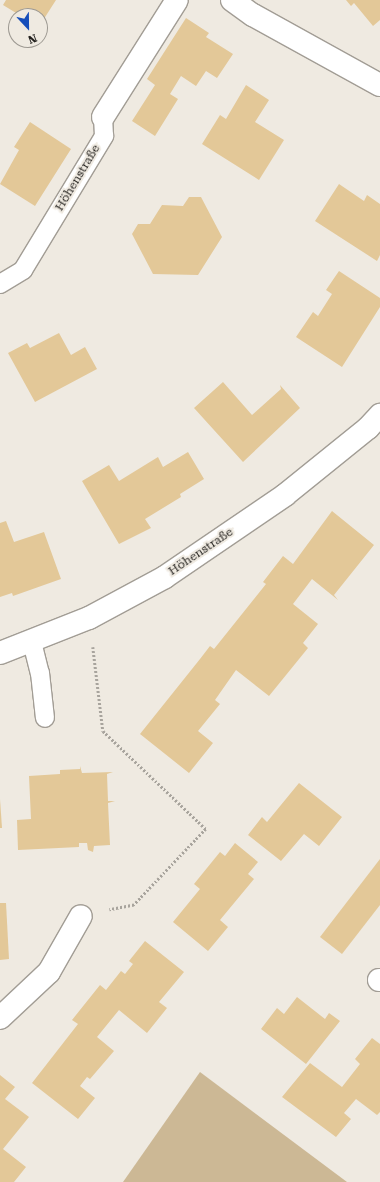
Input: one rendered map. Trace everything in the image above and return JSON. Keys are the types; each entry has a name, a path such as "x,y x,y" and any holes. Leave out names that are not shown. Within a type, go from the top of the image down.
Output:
{"street":[{"name":"Höhenstraße","path":"103,117 177,0"},
{"path":"232,0 253,15 380,85"},
{"name":"Höhenstraße","path":"0,653 32,642 89,618 164,577 285,495 368,428 380,415"},
{"path":"0,1018 49,972 81,916"}],"lane":[{"name":"Höhenstraße","path":"0,284 23,270 104,136 103,117"},
{"path":"32,642 40,673 45,718"}],"path":[{"path":"81,916 134,905 206,829 103,731 89,618"}],"shaded area":[{"path":"200,1072 347,1182 123,1182"}],"building":[{"path":"6,0 56,0 48,12 48,8 8,8 3,5"},
{"path":"346,0 380,0 380,20 373,26 354,3 351,6"},
{"path":"186,18 209,33 206,37 233,54 217,78 206,71 196,86 181,76 170,94 178,99 155,136 132,121 155,85 147,79"},
{"path":"246,85 269,100 255,122 284,140 259,180 202,144 220,115 226,119"},
{"path":"30,122 71,149 35,206 0,184 19,150 14,147"},
{"path":"339,184 364,201 367,195 380,204 380,255 377,261 315,221"},
{"path":"189,197 201,197 222,237 198,275 153,274 132,234 138,224 150,224 162,205 183,206"},
{"path":"339,271 380,298 380,307 342,367 296,337 313,312 318,316 332,294 326,290"},
{"path":"59,333 71,355 85,347 97,369 35,402 8,353 27,343 30,348"},
{"path":"223,382 252,415 281,389 280,385 300,408 243,462 194,408"},
{"path":"188,452 204,479 180,494 181,497 145,519 151,528 119,544 82,481 109,465 119,481 158,457 163,467"},
{"path":"332,511 374,545 334,595 338,600 312,579 293,604 318,624 303,643 308,648 269,696 236,670 215,700 220,704 198,731 213,743 189,773 140,734 210,646 214,649 266,584 263,582 283,556 293,564"},
{"path":"6,521 14,542 44,532 61,579 13,596 12,593 0,597 0,523"},
{"path":"80,766 82,773 113,772 107,774 108,801 115,801 108,803 110,845 94,846 93,852 88,850 87,843 79,843 79,847 18,850 17,820 31,819 29,776 60,774 60,770 80,769"},
{"path":"299,783 342,817 319,846 304,834 281,861 248,835 262,817 267,822"},
{"path":"0,799 2,828 0,828"},
{"path":"235,843 258,862 248,874 254,879 220,920 228,927 208,951 173,922 200,889 194,884 220,852 225,856"},
{"path":"380,859 380,905 342,954 320,937"},
{"path":"0,903 6,903 9,959 0,960"},
{"path":"145,941 184,972 159,1002 167,1008 147,1033 119,1010 97,1037 114,1051 90,1079 87,1077 80,1086 95,1098 78,1119 32,1083 78,1024 72,1020 100,985 106,990 121,971 125,974 133,964 129,961"},
{"path":"297,997 325,1019 329,1013 340,1021 306,1064 261,1029 277,1008 284,1014"},
{"path":"372,1038 380,1044 380,1112 377,1115 356,1099 344,1113 351,1119 336,1137 282,1097 310,1063 342,1087 360,1064 355,1059"},
{"path":"0,1075 15,1087 5,1099 29,1117 3,1149 26,1167 14,1182 0,1182"}]}
